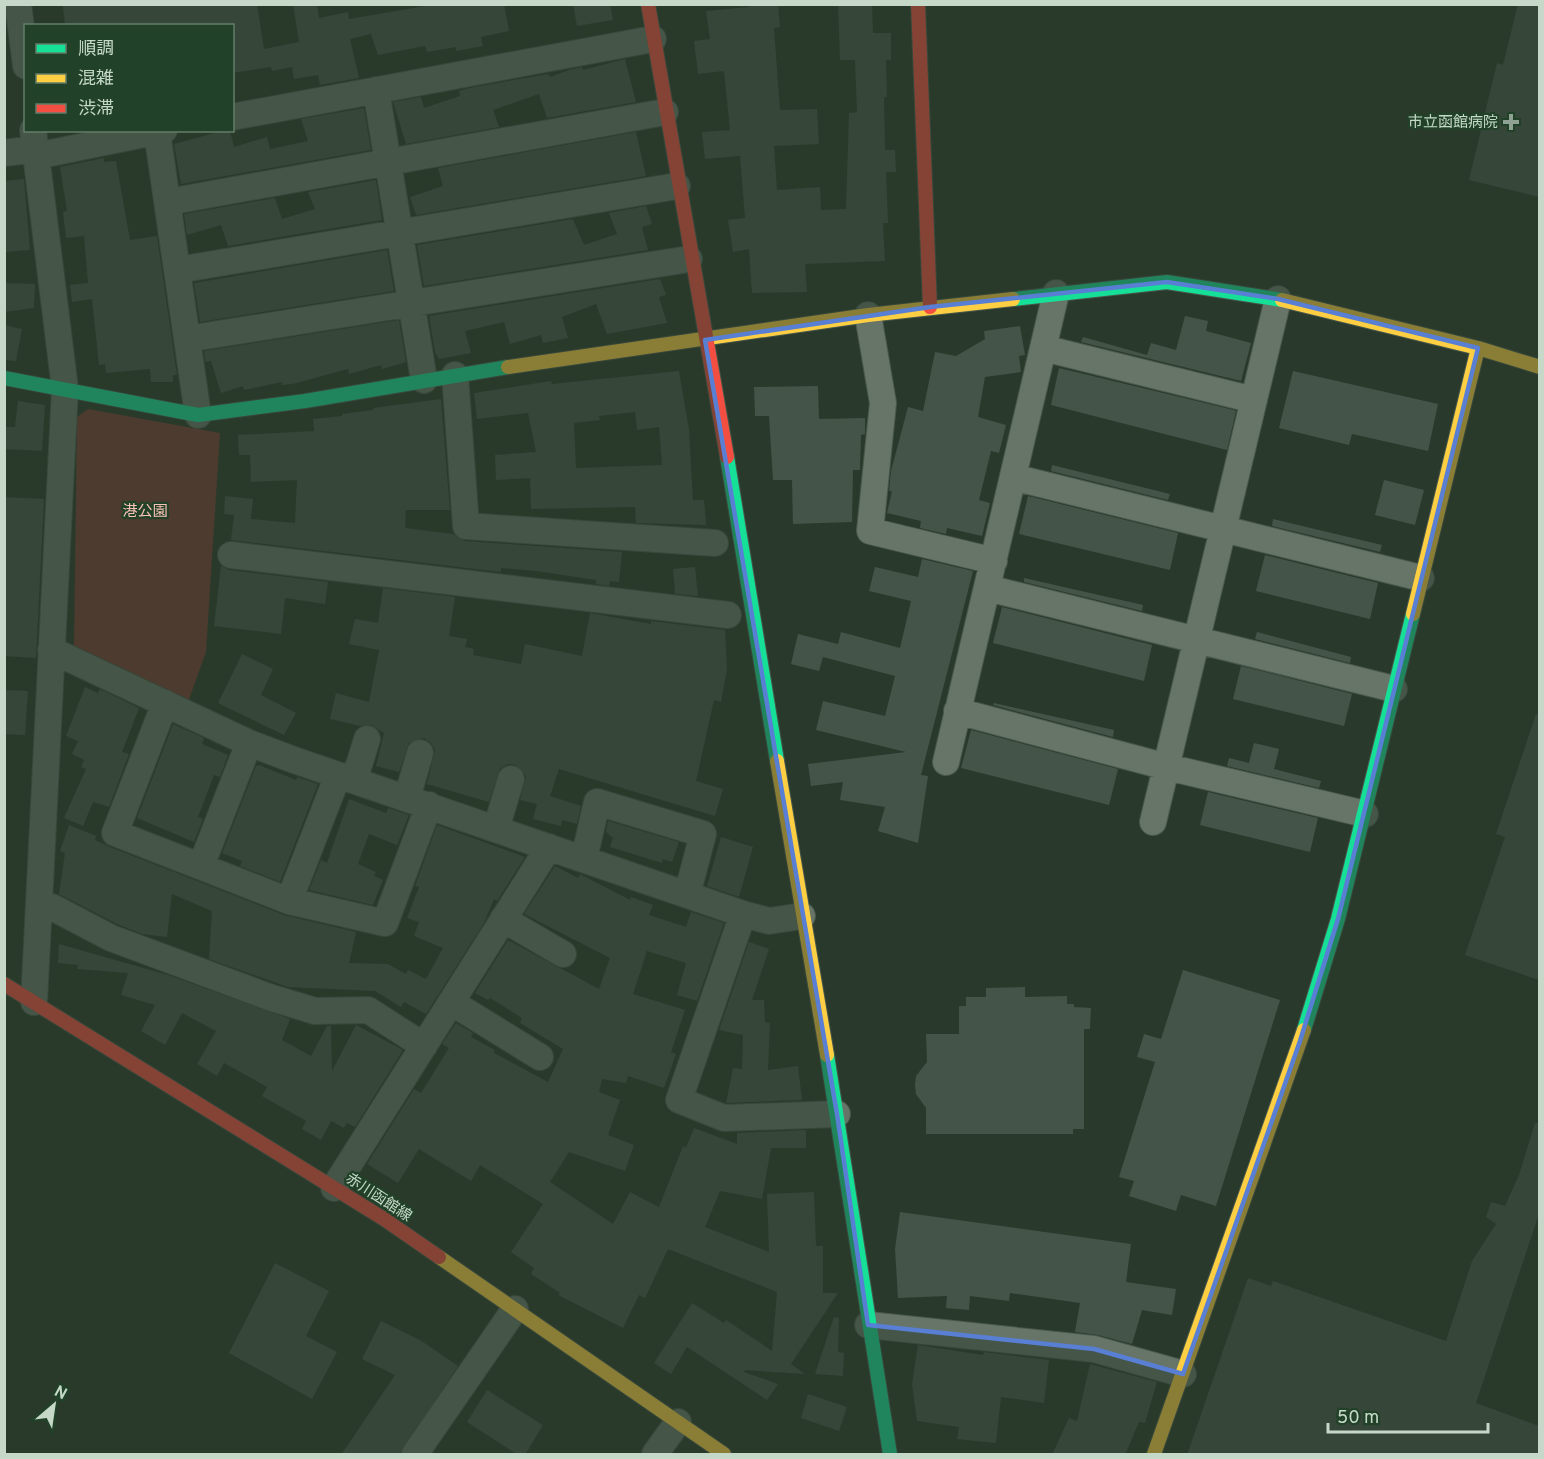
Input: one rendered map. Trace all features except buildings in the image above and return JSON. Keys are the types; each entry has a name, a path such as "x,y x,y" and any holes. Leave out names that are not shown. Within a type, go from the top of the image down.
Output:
{"street":[{"path":"18,4 24,50"},
{"path":"648,4 689,259 705,340 837,1114 890,1455"},
{"path":"918,4 930,307"},
{"path":"234,117 653,39"},
{"path":"376,90 424,380"},
{"path":"168,202 665,112"},
{"path":"4,153 35,145 152,132"},
{"path":"161,132 168,202 198,415"},
{"path":"34,1002 65,389 35,145"},
{"path":"178,270 677,186"},
{"path":"187,339 689,259"},
{"path":"4,378 198,415 305,401 455,375 868,315 1167,282 1278,299 1478,348 1539,367"},
{"path":"946,762 1056,293"},
{"path":"1153,822 1278,299"},
{"path":"868,315 883,403 870,531 994,561"},
{"path":"1043,348 1254,400"},
{"path":"1154,1455 1300,1041 1338,919 1478,348"},
{"path":"455,375 466,526 715,543"},
{"path":"1013,477 1422,578"},
{"path":"231,555 728,615"},
{"path":"987,588 1394,689"},
{"path":"51,650 249,743 345,778 743,914 769,921 802,916"},
{"path":"165,703 115,834 289,901 385,923 418,802 420,753"},
{"path":"957,711 1167,767 1365,814"},
{"path":"289,901 345,778 359,765 367,739"},
{"path":"201,866 249,743"},
{"path":"496,829 511,779"},
{"path":"584,859 597,802 703,834 687,895"},
{"path":"334,1188 549,847"},
{"path":"52,907 111,938 272,998 315,1011 368,1010 424,1046"},
{"path":"743,914 679,1100 724,1118 837,1114"},
{"path":"503,919 563,954"},
{"name":"赤川函館線","path":"4,984 334,1188 516,1309 724,1455"},
{"path":"451,1002 540,1057"},
{"path":"415,1455 516,1309"},
{"path":"868,1325 1094,1349 1183,1374"},
{"path":"656,1455 678,1422"}],"highlighted area":[{"path":"1167,282 1278,299 1478,348 1338,919 1300,1041 1183,1374 1094,1349 868,1325 837,1114 705,340 930,307"}],"green space":[{"name":"港公園","path":"88,409 220,433 206,652 188,702 74,646 77,417"}],"traffic: fast":[{"path":"1013,299 1167,282 1282,300"},
{"path":"4,378 198,415 305,401 508,367"},
{"path":"727,457 777,761"},
{"path":"1304,1030 1338,919 1413,614"},
{"path":"827,1055 890,1454"}],"traffic: slow":[{"path":"508,367 868,315 1013,299"},
{"path":"1282,300 1478,348 1540,367"},
{"path":"1413,614 1478,348"},
{"path":"777,761 827,1055"},
{"path":"1154,1454 1304,1030"},
{"path":"439,1257 724,1454"}],"traffic: jam":[{"path":"648,4 727,457"},
{"path":"918,4 930,307"},
{"path":"4,984 384,1219 439,1257"}],"place":[{"name":"市立函館病院","path":"1511,122"}]}
